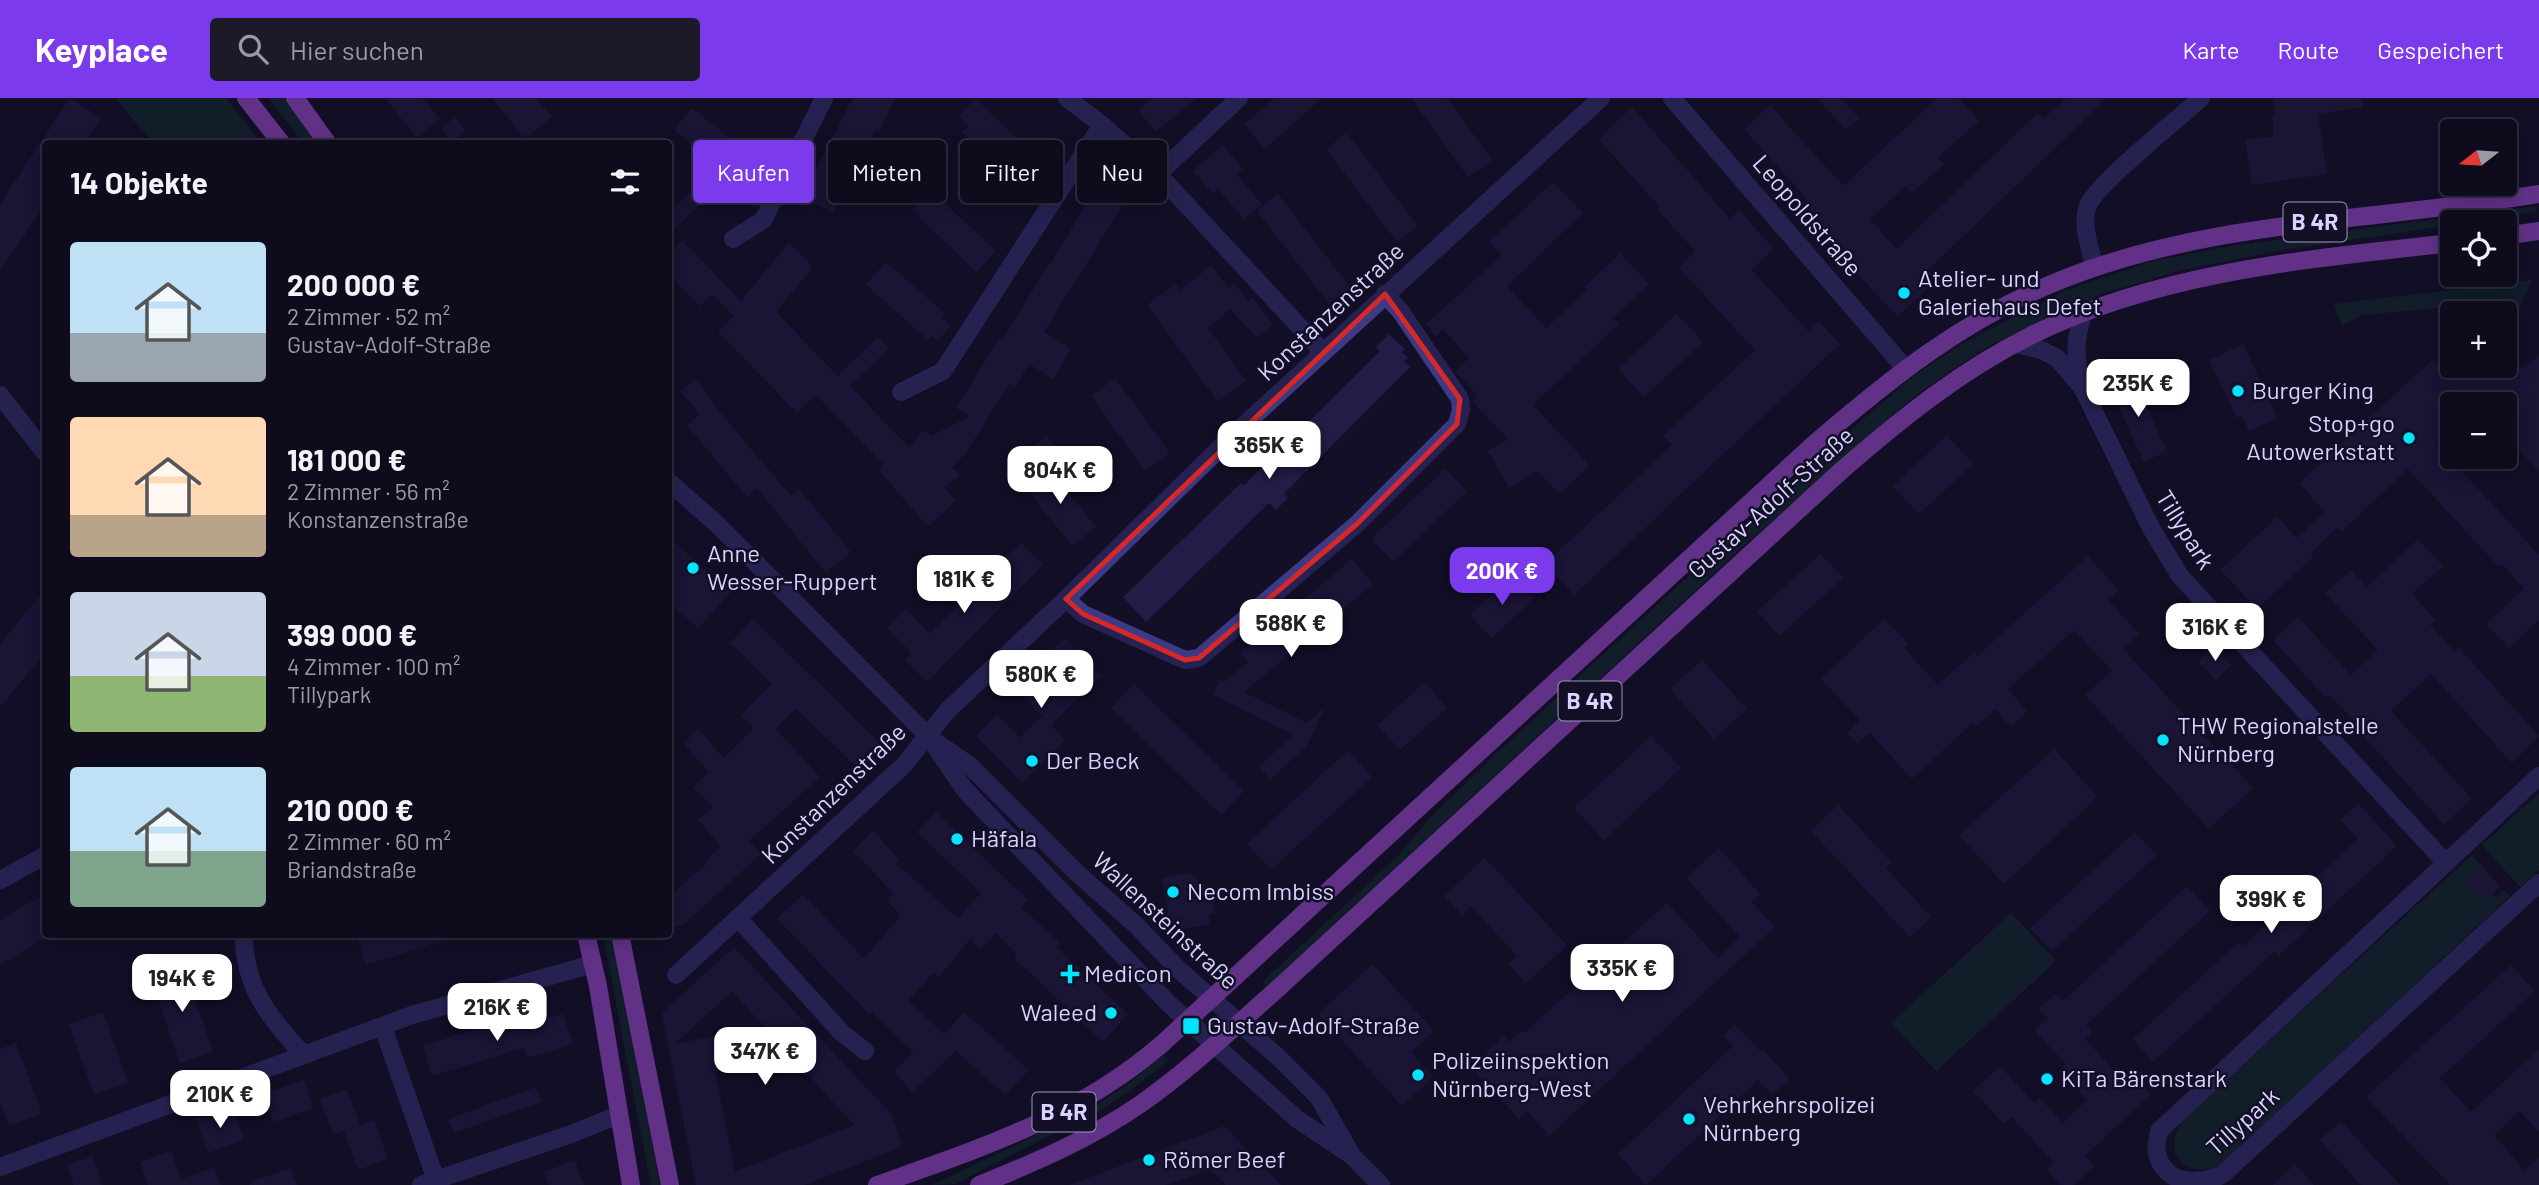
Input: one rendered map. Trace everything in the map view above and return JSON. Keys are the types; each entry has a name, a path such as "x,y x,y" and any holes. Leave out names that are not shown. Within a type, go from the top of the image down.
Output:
{"main road":[{"path":"246,98 279,140"},
{"path":"295,98 325,140"},
{"name":"Gustav-Adolf-Straße","path":"1210,998 1815,443 1905,368 1948,339 2055,282 2095,267 2162,248 2242,232 2539,194"},
{"path":"2517,235 2539,232"},
{"name":"Gustav-Adolf-Straße","path":"1241,1023 1842,470 1936,393 2016,344 2084,313 2159,288 2230,272 2440,245"},
{"path":"587,938 631,1185"},
{"path":"621,938 670,1185"},
{"name":"B 4R","path":"877,1185 1014,1135 1066,1111 1129,1070 1210,998"},
{"name":"B 4R","path":"979,1185 1067,1147 1120,1118 1163,1088 1241,1023"}],"street":[{"path":"733,239 763,220 824,98"},
{"path":"1067,98 1119,140"},
{"path":"1167,166 1239,98"},
{"name":"Konstanzenstraße","path":"676,975 904,765 929,737 947,711 1230,438 1601,98"},
{"name":"Leopoldstraße","path":"1672,98 1905,368"},
{"path":"2095,267 2086,231 2088,208 2092,200 2110,180 2201,98"},
{"path":"901,392 943,371 1102,125"},
{"path":"1167,184 1324,352"},
{"path":"1066,599 1083,614 1185,660 1199,658 1357,524 1457,424 1461,410 1460,399 1401,312 1385,294"},
{"name":"Tillypark","path":"2082,387 2075,340 2084,313"},
{"name":"Tillypark","path":"2016,344 2050,353 2065,366 2082,387 2151,528 2180,576 2445,863"},
{"path":"3,402 42,449"},
{"name":"Wallensteinstraße","path":"672,484 719,525 929,737 969,765 1076,872 1319,1098 1351,1155"},
{"name":"Wallensteinstraße","path":"929,737 965,790 1187,1020 1297,1119 1351,1155 1381,1185"},
{"name":"Tillypark","path":"2539,776 2159,1131 2157,1153 2167,1173 2182,1183 2202,1183 2222,1175 2539,883"},
{"path":"0,880 42,857"},
{"path":"738,918 841,1032 865,1051"},
{"path":"244,938 247,967 252,984 271,1019 303,1054"},
{"path":"0,1167 412,1016 593,964"},
{"path":"383,1027 429,1182 574,1133 618,1115"}],"highlighted area":[{"path":"1385,294 1460,399 1457,424 1357,524 1199,658 1185,660 1083,614 1066,599"}],"green space":[{"path":"115,98 226,98 259,140 150,140"},
{"path":"269,98 285,98 316,140 301,140"},
{"path":"2535,206 2536,212 2517,215 2517,210 2505,210"},
{"path":"2440,218 2440,227 2276,251 2182,270 2104,293 1988,346 1914,396 1739,550 1267,986 1262,982 1399,855 1431,817 1514,737 1798,475 1915,375 1962,344 2067,290 2153,261 2238,245"},
{"path":"2532,280 2520,307 2517,306 2517,301 2440,301 2440,308 2362,315 2342,326 2334,304 2474,287 2517,287 2517,282"},
{"path":"2539,793 2539,870 2520,887 2482,845"},
{"path":"2472,855 2482,866 2465,882 2483,901 2491,894 2496,898 2504,890 2510,896 2219,1166 2195,1169 2179,1159 2175,1151 2175,1141 2177,1130 2184,1119"},
{"path":"2011,913 2056,961 1936,1071 1891,1023"},
{"path":"604,938 611,938 618,970 660,1185 651,1185"},
{"path":"1164,1055 1169,1060 1102,1109 955,1184 932,1185 1081,1114 1124,1087"}],"building":[{"path":"70,98 101,118 87,140 42,140"},
{"path":"385,98 422,98 440,119 417,138"},
{"path":"492,98 536,98 552,117 525,139"},
{"path":"853,98 895,98 879,132 875,131 870,140 831,140"},
{"path":"1152,98 1196,98 1156,132 1138,110"},
{"path":"1275,98 1322,98 1265,149 1244,124"},
{"path":"1411,98 1447,98 1492,160 1468,177"},
{"path":"1817,98 1841,98 1859,118 1846,130"},
{"path":"1937,98 1959,98 1979,121 1938,157 1944,164 1912,193 1906,186 1870,219 1896,249 2038,113 2043,119 2066,98 2107,98 1922,276 1931,285 1898,317 1851,267 1856,262 1802,203 1807,199 1744,129 1770,105 1843,186"},
{"path":"2273,98 2362,98 2363,107 2318,114 2327,174 2252,185 2245,140 2274,136"},
{"path":"976,99 1018,140 970,140 962,132 968,126 958,117"},
{"path":"1632,107 1730,219 1739,210 1774,249 1752,270 1808,331 1819,321 1840,344 1574,595 1545,564 1672,445 1663,436 1755,350 1678,267 1695,251 1657,209 1660,207 1598,139"},
{"path":"692,108 732,140 693,140 693,145 674,130"},
{"path":"455,117 466,131 455,140 451,140 441,129"},
{"path":"1347,133 1418,226 1397,242 1326,149"},
{"path":"42,140 42,209 0,271 0,204"},
{"path":"1223,145 1243,169 1236,174 1262,204 1244,219 1218,189 1213,194 1193,171"},
{"path":"828,146 828,203 838,203 833,213 814,203 814,173"},
{"path":"1553,182 1583,213 1507,286 1546,328 1587,290 1584,288 1620,253 1649,284 1613,318 1619,324 1533,405 1590,466 1559,494 1537,471 1509,488 1488,451 1508,439 1472,401 1477,395 1455,371 1469,358 1443,329 1436,336 1426,324 1502,255 1489,242"},
{"path":"693,189 693,203 702,203 672,231 672,209"},
{"path":"1278,194 1350,287 1329,304 1257,211"},
{"path":"919,203 945,203 996,251 976,272 912,210"},
{"path":"1087,203 1124,203 1044,332 1071,349 1053,379 1029,364 1015,387 1010,383 965,454 952,467 960,475 944,488 956,500 928,527 878,469 883,464 816,395 797,413 718,332 734,316 712,295 700,306 672,278 672,251 683,241 741,301 789,242 813,267 776,312 838,376 878,337 889,349 850,386 909,447 923,430 931,436 970,416 956,408 1000,337 1003,339"},
{"path":"886,262 946,314 942,319 951,326 938,341 932,336 928,340 866,285"},
{"path":"1211,266 1229,288 1234,283 1248,301 1253,298 1274,325 1257,338 1230,309 1208,328 1246,381 1218,402 1147,305 1176,284 1180,290"},
{"path":"1677,314 1703,342 1644,397 1618,369"},
{"path":"1389,334 1405,349 1402,352 1408,358 1404,361 1410,367 1284,494 1288,498 1276,510 1269,503 1146,622 1123,597 1241,483 1244,485 1364,367 1380,351 1376,347"},
{"path":"2243,344 2278,418 2249,431 2242,416 2237,418 2209,360"},
{"path":"2539,355 2539,471 2517,447 2517,392 2440,392 2440,439 2436,443 2440,447 2440,469 2460,469 2539,555 2539,620 2509,648 2486,624 2524,589 2502,564 2499,567 2408,469 2342,531 2338,527 2311,553 2314,556 2257,609 2220,570 2277,517 2297,538 2325,512 2299,483 2433,359 2440,362 2440,378 2517,378 2517,363 2523,369"},
{"path":"2131,375 2167,451 2144,462 2109,386"},
{"path":"1115,378 1170,453 1145,471 1091,396"},
{"path":"695,379 791,496 799,489 851,552 826,573 757,488 747,497 687,425 700,414 680,391"},
{"path":"1046,435 1059,453 1044,466 1032,451"},
{"path":"1947,435 1973,464 1919,514 1893,486"},
{"path":"1048,467 1096,527 1072,546 1024,486"},
{"path":"1445,469 1467,491 1393,562 1374,542 1374,536"},
{"path":"2418,539 2443,566 2412,594 2436,620 2430,625 2455,652 2459,648 2539,736 2512,763 2431,674 2405,698 2391,711 2472,799 2444,824 2363,736 2366,734 2329,695 2326,698 2273,640 2298,617 2351,675 2378,650 2325,593 2351,570 2367,587"},
{"path":"672,540 730,593 698,628 672,605"},
{"path":"1021,543 1043,565 927,682 905,660 912,653 887,628 906,609 930,634"},
{"path":"1821,554 1843,578 1779,636 1757,611"},
{"path":"2088,556 2118,590 2108,600 2139,634 2123,649 2253,788 2209,829 2085,695 2112,671 2074,630 2008,689 2027,711 2011,727 1995,709 1976,727 1973,723 1912,779 1870,733 1857,744 1847,733 1860,720 1821,679 1884,619 1909,644 1904,648 1938,685 1974,652 1977,656"},
{"path":"1352,559 1373,584 1244,692 1307,723 1325,707 1307,746 1270,779 1259,767 1293,735 1213,695 1219,680 1224,682 1248,662 1240,653"},
{"path":"1512,576 1534,599 1491,638 1470,615"},
{"path":"42,594 42,657 0,707 0,644"},
{"path":"753,619 881,744 857,768 796,708 776,729 820,777 749,841 761,854 684,924 672,928 672,894 707,863 705,861 721,846 698,820 713,807 693,787 709,772 683,743 698,729 724,758 753,728 741,715 772,684 730,643"},
{"path":"1065,638 1101,676 1051,725 1066,740 1022,783 976,736 997,715 1020,738 1042,716 1045,719 1015,687"},
{"path":"2214,647 2231,665 2216,680 2198,661"},
{"path":"1702,660 1747,709 1714,739 1670,689"},
{"path":"1425,682 1447,708 1400,750 1377,725"},
{"path":"1134,684 1244,791 1221,815 1111,708"},
{"path":"1651,736 1681,768 1604,840 1574,808"},
{"path":"2054,749 2098,797 2004,884 1959,835"},
{"path":"1348,750 1372,777 1271,870 1247,844"},
{"path":"2358,803 2397,846 2279,955 2275,951 2153,1062 2133,1039 2239,942 2243,946 2358,839 2340,820"},
{"path":"1838,805 1892,863 1886,868 1931,917 1910,937 1811,831"},
{"path":"936,812 1028,900 1021,907 1060,943 1056,947 1128,1014 1103,1042 1014,958 1017,954 996,933 981,949 970,939 939,977 933,973 908,1001 944,1034 964,1012 1029,1070 1005,1095 956,1051 912,1092 894,1071 914,1053 872,1012 870,1015 777,919 803,894 864,959 901,915 886,901 893,893 853,851 873,831 899,859 895,863 958,918 981,893 917,832"},
{"path":"2135,832 2157,855 2052,951 2030,928"},
{"path":"1719,848 1760,894 1752,902 1775,927 1549,1136 1527,1111 1519,1119 1471,1067 1504,1036 1509,1042 1522,1031 1524,1033 1667,903 1718,958 1740,937 1686,878"},
{"path":"1485,858 1567,945 1526,984 1508,964 1517,956 1471,906 1462,915 1444,896"},
{"path":"2482,866 2500,886 2483,902 2465,882"},
{"path":"1188,873 1208,887 1216,914 1209,915 1210,924 1171,931 1162,878"},
{"path":"2187,886 2210,911 2086,1025 2092,1032 2085,1039 2129,1087 2137,1080 2151,1094 2085,1156 2094,1166 2074,1185 2061,1185 2047,1170 2054,1163 2012,1117 2004,1124 1973,1091 2000,1066 2034,1103 2040,1098 2063,1123 2087,1100 2059,1071 2066,1064 2034,1030 2048,1018 2039,1009 2056,993 2063,1001"},
{"path":"42,895 42,938 44,938 0,965 0,920"},
{"path":"357,938 451,938 366,965"},
{"path":"734,947 891,1114 902,1147 804,1185 696,1185 662,1013","holes":["732,991 854,1125 735,1172 715,1072 747,1065 740,1031 675,1044"]},
{"path":"1373,964 1434,1031 1411,1052 1433,1077 1402,1106 1318,1014"},
{"path":"183,965 213,1052 180,1063 150,977"},
{"path":"2511,965 2535,991 2440,1078 2471,1112 2539,1049 2539,1132 2520,1111 2494,1135 2524,1170 2539,1157 2539,1185 2450,1185 2366,1097"},
{"path":"103,1012 128,1083 94,1095 69,1024"},
{"path":"563,1014 573,1044 527,1058 524,1048 432,1076 423,1046 514,1017 518,1028"},
{"path":"1735,1024 1790,1079 1772,1095 1758,1080 1646,1185 1618,1154 1733,1046 1723,1035"},
{"path":"16,1043 42,1114 9,1126 0,1102 0,1049"},
{"path":"304,1080 313,1108 273,1122 264,1094"},
{"path":"536,1087 542,1102 454,1133 448,1119"},
{"path":"347,1089 360,1125 374,1120 388,1159 358,1170 344,1131 333,1134 320,1099"},
{"path":"232,1106 244,1140 208,1153 196,1119"},
{"path":"2341,1121 2400,1185 2361,1185 2333,1155 2320,1140"},
{"path":"1224,1126 1281,1185 1226,1185 1210,1169 1166,1185 1070,1185"},
{"path":"171,1151 181,1179 214,1167 221,1185 148,1185 140,1162"},
{"path":"93,1156 102,1185 74,1185 67,1165"},
{"path":"575,1160 584,1185 549,1185 544,1172"},
{"path":"2295,1164 2314,1185 2273,1185"},
{"path":"291,1168 297,1185 250,1185 249,1182"}],"place":[{"name":"Atelier- und Galeriehaus Defet","path":"1904,293"},
{"name":"Burger King","path":"2238,391"},
{"name":"Stop+go Autowerkstatt","path":"2409,438"},
{"name":"Anne Wesser-Ruppert","path":"693,568"},
{"name":"THW Regionalstelle Nürnberg","path":"2163,740"},
{"name":"Der Beck","path":"1032,761"},
{"name":"Häfala","path":"957,839"},
{"name":"Necom Imbiss","path":"1173,892"},
{"name":"Medicon","path":"1070,974"},
{"name":"Waleed","path":"1111,1013"},
{"name":"Gustav-Adolf-Straße","path":"1191,1026"},
{"name":"Polizeiinspektion Nürnberg-West","path":"1418,1075"},
{"name":"KiTa Bärenstark","path":"2047,1079"},
{"name":"Vehrkehrspolizei Nürnberg","path":"1689,1119"},
{"name":"Römer Beef","path":"1149,1160"}]}
